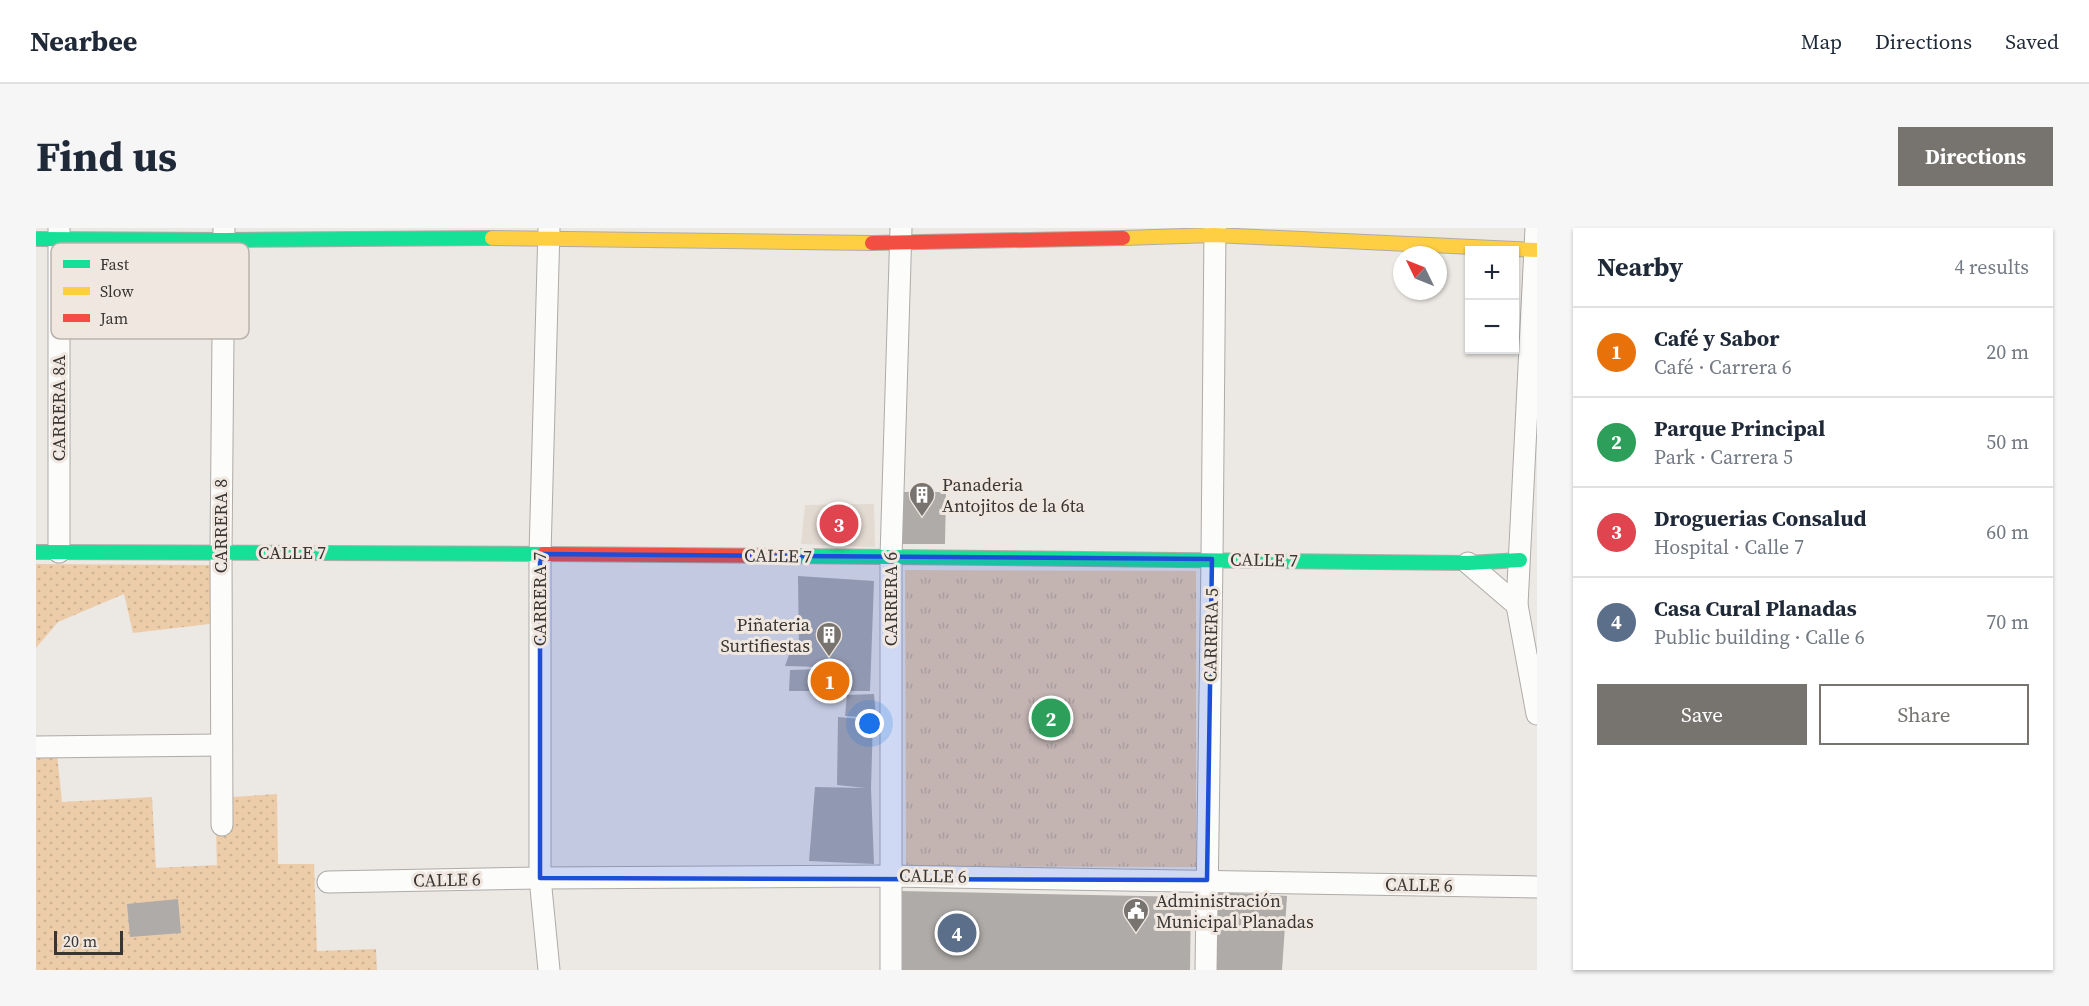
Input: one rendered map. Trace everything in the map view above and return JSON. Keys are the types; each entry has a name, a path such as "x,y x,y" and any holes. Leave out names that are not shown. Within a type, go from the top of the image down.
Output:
{"street":[{"path":"1536,228 1537,250 1517,605 1537,714"},
{"path":"36,239 59,233 549,232 901,236 1214,231 1375,236 1537,250"},
{"name":"CARRERA 5","path":"1206,970 1214,231"},
{"name":"CARRERA 7","path":"549,232 540,554 540,878 549,970"},
{"name":"CARRERA 6","path":"891,970 891,557 901,236"},
{"name":"CARRERA 8A","path":"59,339 59,552"},
{"name":"CARRERA 8","path":"222,825 220,553 223,339"},
{"name":"CALLE 7","path":"36,552 1212,559 1468,563 1520,560"},
{"path":"1468,563 1517,605"},
{"path":"36,747 221,746"},
{"name":"CALLE 6","path":"328,882 891,876 1537,887"}],"highlighted area":[{"path":"540,554 1212,559 1207,880 540,878"}],"shaded area":[{"path":"874,504 875,547 801,544 805,505"}],"green space":[{"path":"36,564 210,565 210,624 133,633 124,594 58,622 36,648"},
{"path":"905,570 1196,571 1196,867 906,866"},
{"path":"57,753 62,802 152,797 156,868 217,865 215,795 233,797 277,794 278,864 314,864 317,951 376,949 377,970 36,970 36,754"}],"building":[{"name":"Panaderia Antojitos de la 6ta","path":"898,492 946,492 945,544 900,544"},
{"path":"798,576 874,581 870,691 789,691 790,670 856,668 785,666 791,649 799,649"},
{"path":"874,694 876,718 845,716 847,695"},
{"path":"838,717 873,720 871,788 874,864 809,861 815,787 866,788 837,785"},
{"path":"901,891 1191,897 1190,970 900,970"},
{"path":"1215,892 1287,896 1282,970 1215,970"},
{"path":"178,899 181,933 130,937 127,904"}],"traffic: fast":[{"path":"36,239 492,238"},
{"path":"36,552 544,554"},
{"path":"788,556 1468,563 1520,560"}],"traffic: slow":[{"path":"1123,238 1214,235 1537,250"},
{"path":"492,238 872,243"}],"traffic: jam":[{"path":"872,243 1123,238"},
{"path":"544,554 788,556"}],"place":[{"name":"Panaderia Antojitos de la 6ta","path":"922,518"},
{"name":"Droguerias Consalud","path":"839,524"},
{"name":"Piñateria Surtifiestas","path":"829,658"},
{"name":"Café y Sabor","path":"830,681"},
{"name":"Parque Principal","path":"1051,718"},
{"name":"Casa Cural Planadas","path":"957,933"},
{"name":"Administración Municipal Planadas","path":"1136,934"}]}
